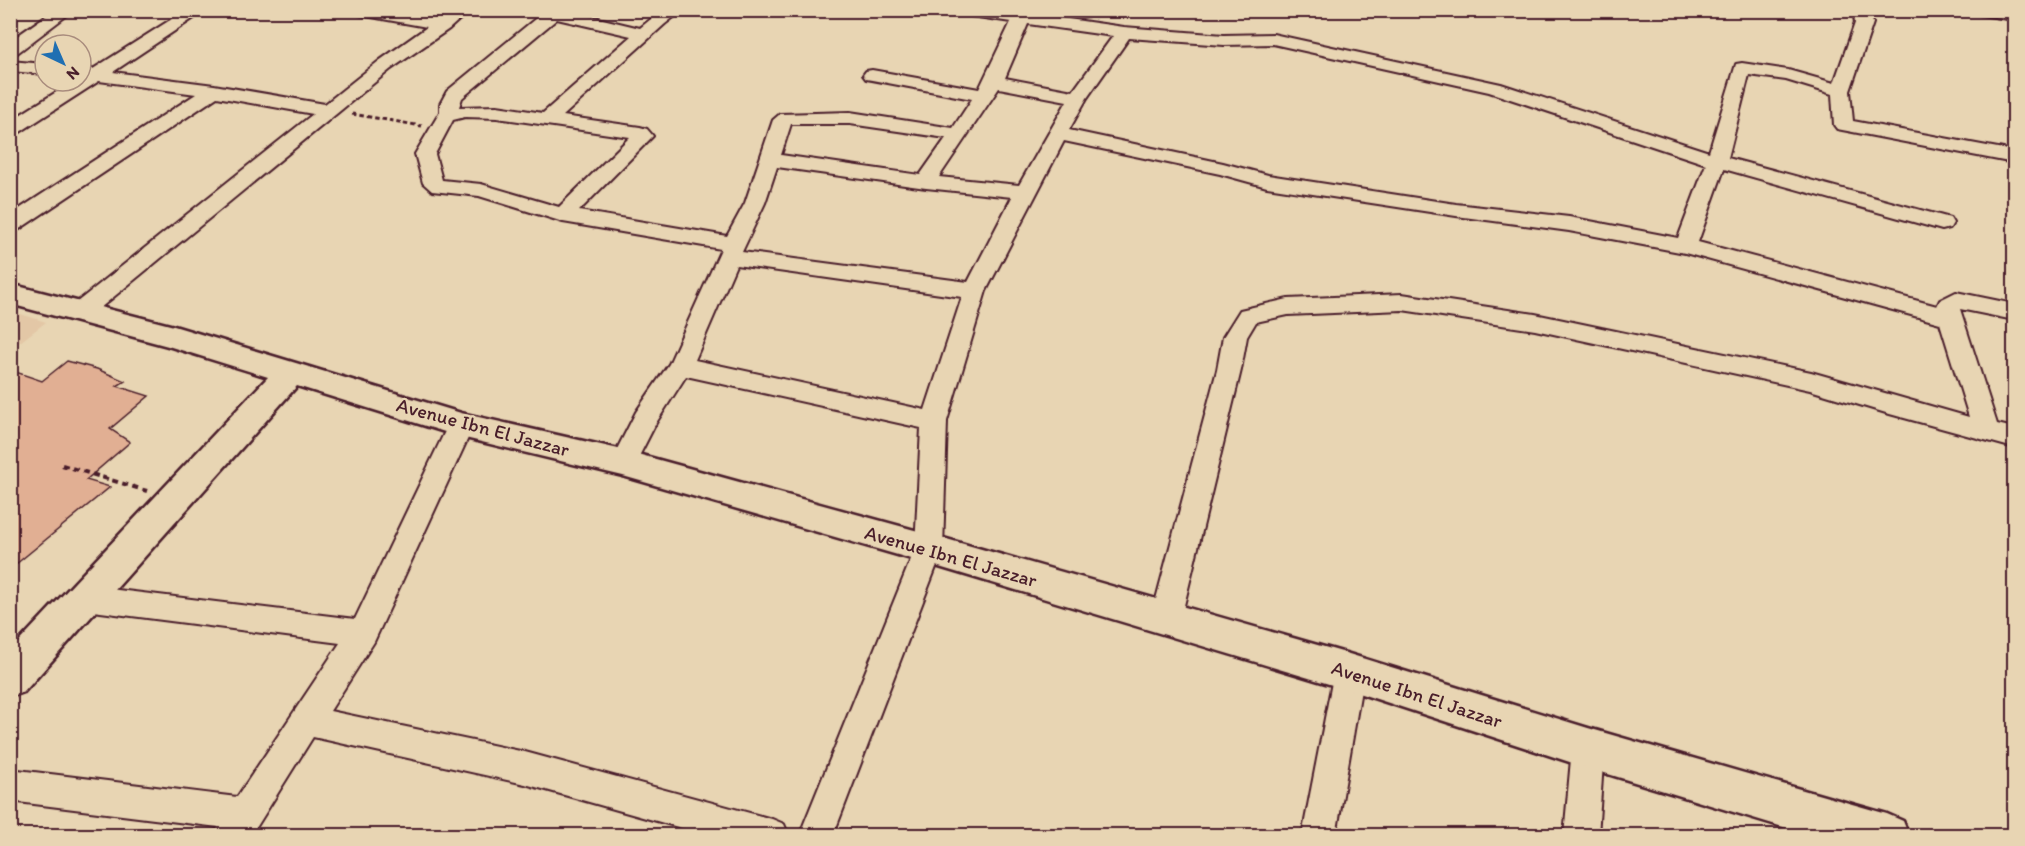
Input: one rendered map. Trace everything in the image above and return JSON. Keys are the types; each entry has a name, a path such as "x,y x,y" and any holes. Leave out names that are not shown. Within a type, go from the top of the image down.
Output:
{"main road":[{"name":"Avenue Ibn El Jazzar","path":"10,294 174,337 461,425 623,463 929,549 1349,672 1588,748 1887,836"},
{"path":"10,679 292,372"}],"street":[{"path":"10,50 66,10"},
{"path":"93,72 198,10"},
{"path":"360,10 386,12 443,25"},
{"path":"80,312 385,65 462,10"},
{"path":"548,120 644,34 675,10"},
{"path":"964,10 1021,19 1224,40 1273,39 1494,88 1718,161 1942,223"},
{"path":"1861,10 1864,23 1841,91 1844,125 2014,157"},
{"path":"1981,10 2014,15"},
{"path":"644,34 555,12 454,95 444,121 425,154 433,183 439,187 481,190 563,215 731,251 975,291"},
{"path":"926,182 989,89 1021,19"},
{"path":"816,836 929,549 934,421 975,291 1025,192 1078,98 1133,29"},
{"path":"10,66 33,68"},
{"path":"1686,246 1718,161 1742,68 1788,75 1841,91"},
{"path":"1788,75 1829,74 1850,68"},
{"path":"93,74 214,91 331,111"},
{"path":"872,75 1078,98"},
{"path":"10,225 214,91"},
{"path":"10,130 63,93"},
{"path":"444,121 464,111 497,112 636,130 643,136 563,215"},
{"path":"623,463 645,419 680,366 755,203 783,120 787,118 850,118 957,134"},
{"path":"1059,134 1223,169 1267,181 1456,210 1569,224 1686,246 1950,318"},
{"path":"771,160 926,182 1025,192"},
{"path":"1986,429 1950,318 1948,305 1956,300 2014,312"},
{"path":"1166,618 1229,370 1235,337 1248,316 1288,307 1402,302 1535,322 1779,373 2014,438"},
{"path":"680,366 934,421"},
{"path":"10,785 238,825 363,633 461,425"},
{"path":"85,598 363,633"},
{"path":"1319,836 1349,672"},
{"path":"306,721 525,768 772,836"},
{"path":"1581,836 1588,748"}],"path":[{"path":"331,111 444,121"},
{"path":"62,465 174,498"}],"shaded area":[{"path":"10,311 46,322 11,349"}],"building":[{"path":"67,361 97,369 125,381 117,386 149,396 110,429 130,442 86,480 110,487 10,569 10,370 42,381"}]}
